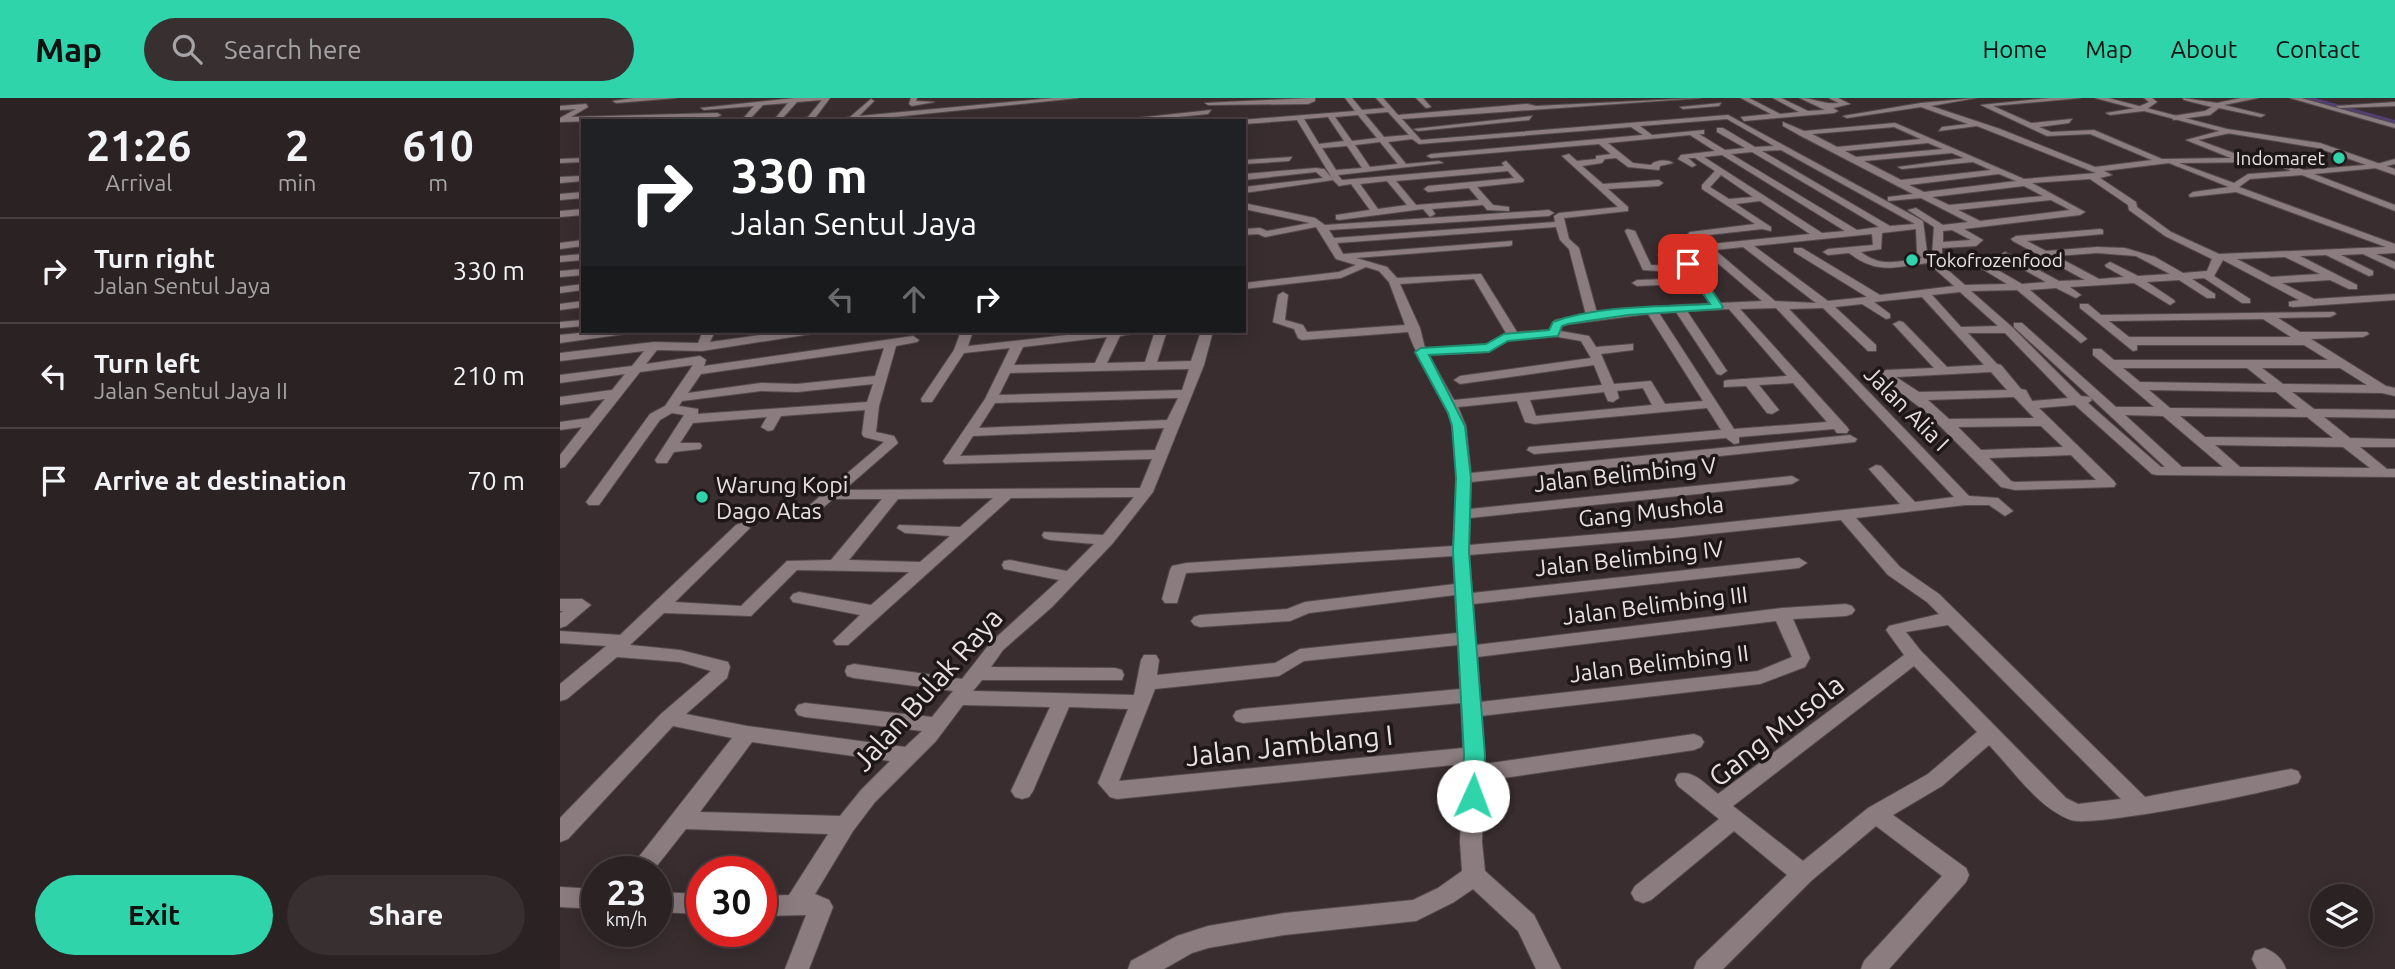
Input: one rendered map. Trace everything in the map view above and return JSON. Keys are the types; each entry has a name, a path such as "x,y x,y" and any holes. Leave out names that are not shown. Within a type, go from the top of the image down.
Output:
{"street":[{"path":"560,99 570,98"},
{"path":"620,98 616,101 673,98"},
{"path":"669,109 706,107 730,101 761,103 825,98"},
{"path":"810,119 825,98"},
{"path":"915,98 911,104 989,98"},
{"path":"1379,98 1398,113 1416,133 1454,187"},
{"path":"1390,98 1398,113"},
{"path":"1419,98 1428,107"},
{"path":"1546,98 1557,107"},
{"path":"1398,113 1456,104 1517,102 1527,106 1557,107 1576,101 1600,103 1697,98"},
{"path":"1709,98 1722,102 1795,150 1921,225"},
{"path":"1744,98 1779,116"},
{"path":"1776,98 1807,113"},
{"path":"1803,98 1867,126"},
{"path":"1825,107 1847,104 1832,98"},
{"path":"1904,98 1925,103 2094,173 2133,204 2132,208 2168,234 2313,303"},
{"path":"1416,133 1544,131 1725,116 1786,124 1849,117 1925,103 1975,98 1995,103"},
{"path":"1984,105 2077,98"},
{"path":"2099,98 2227,131 2285,138 2320,146 2395,172"},
{"path":"2110,113 2140,109 2154,102 2147,98"},
{"path":"2176,118 2207,113 2222,103 2255,98"},
{"path":"2295,98 2306,98 2395,126"},
{"path":"2295,98 2387,119"},
{"path":"2377,98 2395,104"},
{"path":"700,99 712,99 706,107"},
{"path":"868,119 1077,99"},
{"path":"778,119 795,100"},
{"path":"1197,103 1253,100 1345,101 1355,105 1404,166"},
{"path":"1627,100 1654,119"},
{"path":"1961,100 1984,105 2053,135 2089,132 2377,239 2395,249"},
{"path":"2186,100 2261,115"},
{"path":"651,119 715,118 730,101"},
{"path":"857,119 871,101"},
{"path":"1151,119 1209,117 1208,101"},
{"path":"1576,101 1585,114"},
{"path":"2010,116 2035,112 2023,101"},
{"path":"1236,113 1311,102"},
{"path":"1240,119 1236,116 1311,102"},
{"path":"1246,121 1361,112 1465,111 1517,102"},
{"path":"1517,102 1528,117 1560,145"},
{"path":"1640,110 1722,102"},
{"path":"746,119 761,103"},
{"path":"1600,103 1651,136"},
{"path":"1456,104 1465,111"},
{"path":"2333,106 2395,104"},
{"path":"560,108 586,106 561,120"},
{"path":"1892,110 1903,115"},
{"path":"1544,131 1654,119 1746,119 1834,111"},
{"path":"1330,115 1368,170"},
{"path":"1319,145 1382,139 1528,117"},
{"path":"1300,118 1319,145 1339,183 1511,168"},
{"path":"1334,173 1560,145 1720,130 1746,119"},
{"path":"561,120 581,120"},
{"path":"2031,125 2069,121"},
{"path":"1786,124 1980,225"},
{"path":"1764,226 1693,233 1704,247 1921,225 1955,228 2080,212 2024,182 1892,124 1802,132"},
{"path":"1942,129 1978,124"},
{"path":"1720,130 1890,230"},
{"path":"2227,131 2190,140 2242,160"},
{"path":"1819,141 1911,132"},
{"path":"1691,133 1856,233"},
{"path":"2112,140 2125,138"},
{"path":"1600,141 1639,168 1658,168 1655,164 1669,163"},
{"path":"1692,165 1681,157 1755,150 1836,150 1930,141"},
{"path":"1795,150 1891,199 1938,228"},
{"path":"1854,160 1952,150"},
{"path":"1428,189 1520,180 1498,154"},
{"path":"1575,164 1602,162 1599,158 1617,155"},
{"path":"1696,155 1821,237"},
{"path":"1566,156 1624,210 1559,216 1565,240 1574,248 1593,319"},
{"path":"1881,157 1927,180"},
{"path":"1246,162 1289,159"},
{"path":"560,161 581,160"},
{"path":"1902,167 1974,160"},
{"path":"1891,199 2094,173 2164,161 2271,160 2395,208"},
{"path":"2193,195 2234,188 2248,177 2377,166 2395,161"},
{"path":"1246,177 1316,170 1321,171 1329,180 1246,190"},
{"path":"1719,172 1705,187 1785,240"},
{"path":"1900,183 2002,172"},
{"path":"1576,179 1591,178"},
{"path":"560,180 580,179"},
{"path":"1390,179 1412,206 1409,208"},
{"path":"1354,182 1375,211"},
{"path":"1602,187 1659,183"},
{"path":"1471,185 1494,209 1535,205"},
{"path":"1729,202 1857,187"},
{"path":"2350,190 2366,189"},
{"path":"560,197 581,195"},
{"path":"1950,208 2055,197"},
{"path":"1246,232 1260,231 1265,234 1375,211 1485,202"},
{"path":"560,206 581,204"},
{"path":"1246,206 1318,224 1549,213"},
{"path":"1427,206 1434,219"},
{"path":"1393,209 1402,222"},
{"path":"560,214 581,212"},
{"path":"1318,224 1340,257 1386,271 1394,281 1421,352 1459,426 1464,478 1461,552 1474,764 1471,842 1474,875 1526,923 1549,969"},
{"path":"1330,241 1560,224"},
{"path":"1921,225 1922,253 2008,330 2078,401 2155,470 2390,473"},
{"path":"1938,228 1937,255 1976,287 2179,472"},
{"path":"1937,245 1976,243 1978,240 1955,228"},
{"path":"1630,231 1647,268 1690,267 1708,294"},
{"path":"1828,252 1878,247 1877,231"},
{"path":"2098,283 2016,239 2100,232"},
{"path":"1442,233 1449,248"},
{"path":"2377,239 2395,237"},
{"path":"560,246 581,243"},
{"path":"1340,257 1509,243"},
{"path":"1746,244 1826,305 1872,348"},
{"path":"2221,257 2283,252 2365,252 2395,249"},
{"path":"1798,250 1877,298"},
{"path":"1852,250 1869,264 1880,266 1930,260"},
{"path":"2042,254 2112,250 2132,253 2150,258 2211,296"},
{"path":"2283,252 2353,287"},
{"path":"2327,252 2369,273"},
{"path":"2365,252 2395,266"},
{"name":"Jalan Alia I","path":"1663,255 1713,253 1776,305 1917,446 1965,500"},
{"path":"2005,255 2076,295"},
{"path":"560,259 581,257"},
{"path":"1970,257 2020,287 2081,340"},
{"path":"1732,306 1826,305 1961,288 2139,281 2206,275 2211,273 2221,257"},
{"path":"1246,286 1341,275 1363,265"},
{"path":"2110,265 2170,302"},
{"path":"560,274 581,272"},
{"path":"2206,275 2246,301"},
{"path":"1394,281 1477,276 1513,336"},
{"path":"2269,280 2331,276"},
{"path":"1464,478 1850,439 1732,306 1708,294 1637,282"},
{"path":"560,290 581,287"},
{"path":"1923,291 1961,330 2021,393 2045,422 2109,484 2010,485 1947,423 1916,396 1890,380 1886,374 1997,368"},
{"path":"1421,352 1489,348 1502,338 1593,319 1679,308 1708,294"},
{"path":"1283,295 1279,321 1299,327 1302,336 1414,328"},
{"path":"2266,311 2313,303 2395,297"},
{"path":"2381,298 2395,304"},
{"path":"1862,299 1885,316"},
{"path":"560,307 581,304"},
{"path":"2084,306 2152,363"},
{"path":"1679,308 1721,371"},
{"path":"1555,309 1556,328"},
{"path":"1652,311 1742,451"},
{"path":"2266,311 2299,339 2388,391"},
{"path":"2099,318 2266,311 2330,314"},
{"path":"560,325 581,323"},
{"path":"1899,324 1942,369"},
{"path":"1556,328 1586,338 1611,390 1618,412"},
{"path":"1961,330 2008,330"},
{"path":"560,339 609,333"},
{"path":"702,347 708,333"},
{"path":"560,357 654,346 702,347 783,333"},
{"path":"927,399 960,350 967,333"},
{"path":"1006,369 1115,333"},
{"path":"1099,368 1115,333"},
{"path":"1150,366 1160,333"},
{"name":"Jalan Bulak Raya","path":"795,905 845,825 868,796 938,725 997,646 1107,540 1146,492 1172,424 1187,394 1206,333"},
{"path":"2126,341 2299,339 2363,334"},
{"path":"697,370 912,340"},
{"path":"812,510 891,443 889,439 869,434 872,406 891,344"},
{"path":"960,350 1018,344 1061,353 1099,368 1198,365"},
{"path":"1018,344 991,399 950,461 1161,454"},
{"path":"560,464 566,451 654,346"},
{"path":"1460,380 1596,356 1629,347"},
{"path":"2139,352 2097,352 2235,470"},
{"path":"560,379 700,360 697,370 674,403 655,417 594,502"},
{"path":"2249,363 2346,442 2390,473"},
{"path":"2111,364 2343,364"},
{"path":"674,403 761,387 807,388 880,379"},
{"path":"1728,384 1794,379"},
{"path":"1749,382 1773,410"},
{"path":"1449,404 1611,390 1647,384 1661,409"},
{"path":"2137,386 2388,391"},
{"path":"560,401 617,393"},
{"path":"1916,396 2021,393"},
{"path":"991,399 1187,394"},
{"path":"1522,396 1530,419 1534,420 1713,404"},
{"path":"2031,405 2098,399"},
{"path":"674,403 692,410 666,454 695,446"},
{"path":"689,419 824,408 833,411 872,406"},
{"path":"768,427 778,411"},
{"path":"824,422 833,411"},
{"path":"2112,411 2395,414"},
{"path":"560,426 593,422"},
{"path":"1947,423 2045,422"},
{"path":"969,432 1172,424"},
{"path":"1534,450 1837,425"},
{"path":"2201,441 2395,443"},
{"path":"1577,445 1580,465"},
{"path":"1977,454 2076,451"},
{"path":"1876,469 1910,507 1965,500 1993,501 2005,511"},
{"name":"Jalan Belimbing V","path":"1463,514 1792,480"},
{"path":"829,495 1146,492"},
{"path":"842,641 1007,493"},
{"path":"836,565 893,495"},
{"name":"Gang Mushola","path":"1171,598 1178,570 1186,568 1461,552 1910,507"},
{"path":"1845,514 1894,571 1925,591 2141,806"},
{"path":"560,694 619,646 742,528"},
{"path":"905,528 964,532"},
{"path":"1050,535 1107,540"},
{"name":"Jalan Belimbing IV","path":"1200,621 1290,615 1305,608 1799,563"},
{"path":"659,607 745,612 793,565 925,567"},
{"path":"1010,565 1071,577"},
{"path":"799,598 876,612"},
{"path":"560,605 582,605 560,622"},
{"name":"Jalan Belimbing III","path":"1147,683 1279,669 1300,655 1468,645 1846,610"},
{"name":"Jalan Belimbing II","path":"1471,703 1760,677 1798,662 1801,658 1782,614"},
{"path":"1952,618 1901,626 1895,630 1915,656 1988,734 2058,804 2076,813 2141,806 2291,777"},
{"path":"560,637 680,656 721,667 720,673 669,718 560,833"},
{"name":"Gang Musola","path":"1803,874 1726,813 1915,656"},
{"path":"854,671 1063,700 1138,702 1147,683 1150,660"},
{"path":"967,686 1115,675"},
{"path":"1022,791 1063,700"},
{"name":"Jalan Jamblang I","path":"1138,702 1108,783 1110,788 1117,791 1474,764 1694,742"},
{"path":"1243,716 1471,703"},
{"path":"806,710 938,725"},
{"path":"669,718 747,734 910,756"},
{"path":"651,856 747,734"},
{"path":"1706,969 1803,874 1876,814 1935,780 1988,734"},
{"path":"1643,893 1726,813 1685,780"},
{"path":"1874,969 1958,875 1876,814"},
{"path":"681,820 845,825"},
{"path":"1140,969 1186,944 1208,937 1284,924 1416,910 1446,895 1474,875"},
{"path":"560,897 581,898"},
{"path":"777,906 817,904 821,908 797,969"}],"waterway":[{"path":"2302,98 2395,124"}],"place":[{"name":"Indomaret","path":"2339,158"},
{"name":"Tokofrozenfood","path":"1912,260"},
{"name":"Warung Kopi Dago Atas","path":"702,497"}],"route":[{"path":"1473,796 1474,755 1469,652 1461,552 1464,478 1459,426 1455,413 1421,352 1489,348 1504,337 1553,333 1559,322 1628,312 1717,307 1688,264"}]}
